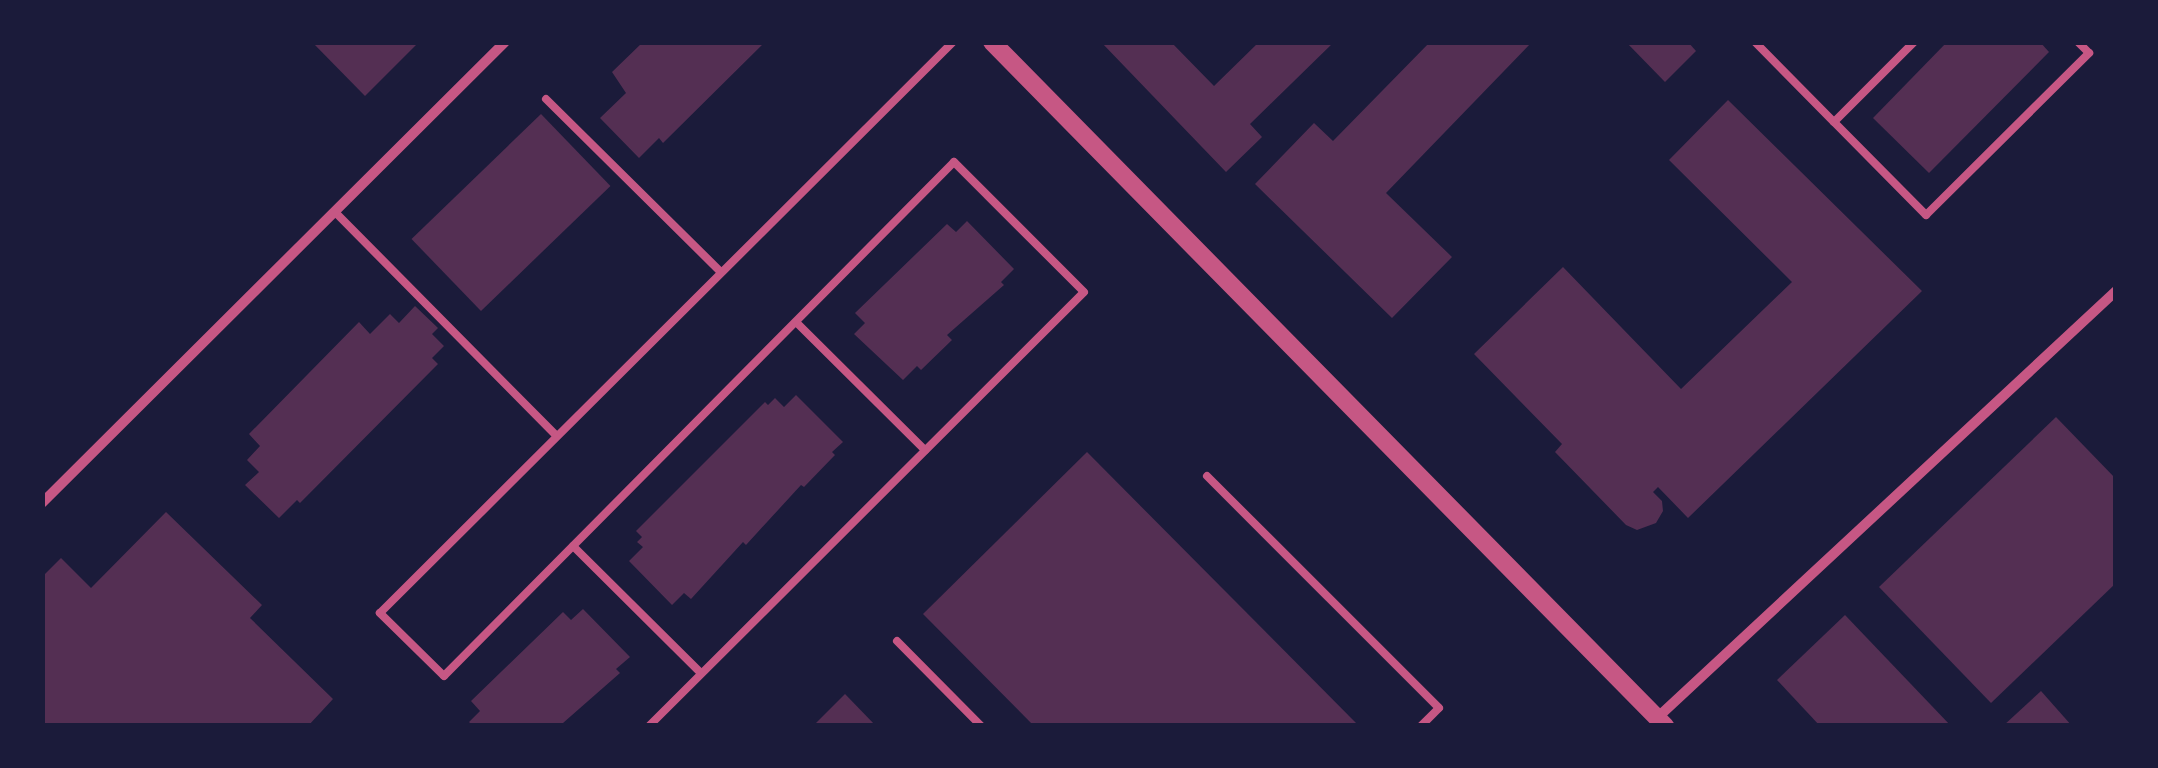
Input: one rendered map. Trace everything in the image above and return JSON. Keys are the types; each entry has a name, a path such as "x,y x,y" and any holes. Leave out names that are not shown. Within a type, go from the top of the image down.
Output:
{"street":[{"path":"42,503 505,42"},
{"path":"992,42 1661,722 2116,291"}],"lane":[{"path":"648,726 1084,292 954,162 444,676 380,613 954,42"},
{"path":"1755,42 1926,215 2089,53 2078,42"},
{"path":"1834,122 1914,42"},
{"path":"546,99 721,272"},
{"path":"335,212 557,436"},
{"path":"796,322 925,450"},
{"path":"1208,476 1439,708 1421,726"},
{"path":"573,546 701,673"},
{"path":"897,641 982,726"}],"building":[{"path":"312,42 419,42 365,96"},
{"path":"643,42 765,42 663,143 659,138 639,158 600,118 626,93 612,72"},
{"path":"1101,42 1171,42 1214,86 1259,42 1334,42 1250,124 1262,137 1226,172"},
{"path":"1430,42 1532,42 1386,193 1452,257 1392,318 1255,184 1314,123 1333,141"},
{"path":"1626,42 1688,42 1696,51 1665,82"},
{"path":"1947,42 2040,42 2049,52 1929,173 1873,118"},
{"path":"1728,100 1922,291 1688,518 1658,487 1653,492 1662,501 1663,511 1656,523 1637,530 1626,525 1555,452 1562,444 1474,354 1563,267 1681,389 1792,282 1669,160"},
{"path":"541,114 610,186 481,311 412,239"},
{"path":"967,221 1014,269 1001,282 1004,285 947,335 952,340 921,370 917,366 903,380 854,334 865,323 855,313 947,224 956,232"},
{"path":"415,306 438,328 432,334 444,346 432,358 438,364 300,503 297,500 279,518 245,485 259,472 247,460 260,446 249,434 359,322 370,334 390,314 399,323"},
{"path":"796,395 843,442 832,452 835,455 804,487 801,485 746,545 743,542 691,599 684,593 672,605 629,561 643,547 637,542 642,537 636,531 765,402 768,405 775,398 784,407"},
{"path":"2056,417 2116,479 2116,583 1991,703 1879,587"},
{"path":"1087,452 1359,726 1034,726 923,614"},
{"path":"166,512 262,605 250,618 333,699 308,726 42,726 42,577 61,558 91,588"},
{"path":"583,609 630,657 616,669 620,673 563,723 566,726 473,726 469,722 480,711 471,701 563,612 571,620"},
{"path":"1845,615 1951,726 1820,726 1777,680"},
{"path":"2041,691 2072,726 2003,726"},
{"path":"845,694 876,726 813,726"}]}
